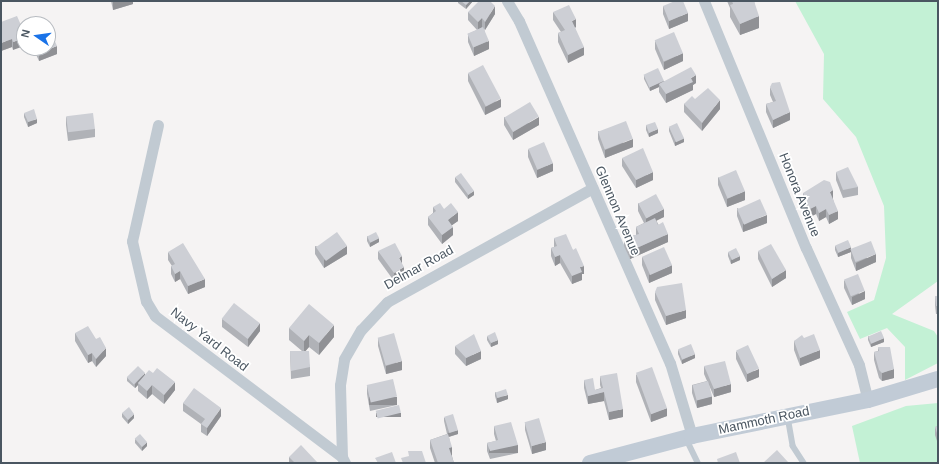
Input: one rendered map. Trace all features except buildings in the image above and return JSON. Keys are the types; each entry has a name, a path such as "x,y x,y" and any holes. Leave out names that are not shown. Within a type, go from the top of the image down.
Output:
{"main road":[{"name":"Mammoth Road","path":"590,463 689,437 788,415 868,400 938,379"}],"street":[{"name":"Glennon Avenue","path":"507,1 593,188 670,363 689,437"},
{"name":"Honora Avenue","path":"704,1 806,248 859,365 868,400"},
{"name":"Navy Yard Road","path":"158,124 132,241 146,301 155,316 344,460"},
{"name":"Delmar Road","path":"344,460 340,385 344,359 366,324 387,302 593,188"}],"lane":[{"path":"788,415 793,446 804,463"},
{"path":"689,437 698,463"}],"green space":[{"path":"795,1 938,1 938,281 892,314 934,331 938,337 938,363 905,380 905,347 887,328 860,339 847,312 874,300 886,258 884,206 856,137 823,99 824,54"},
{"path":"938,403 938,463 860,463 852,426 906,406"}]}
